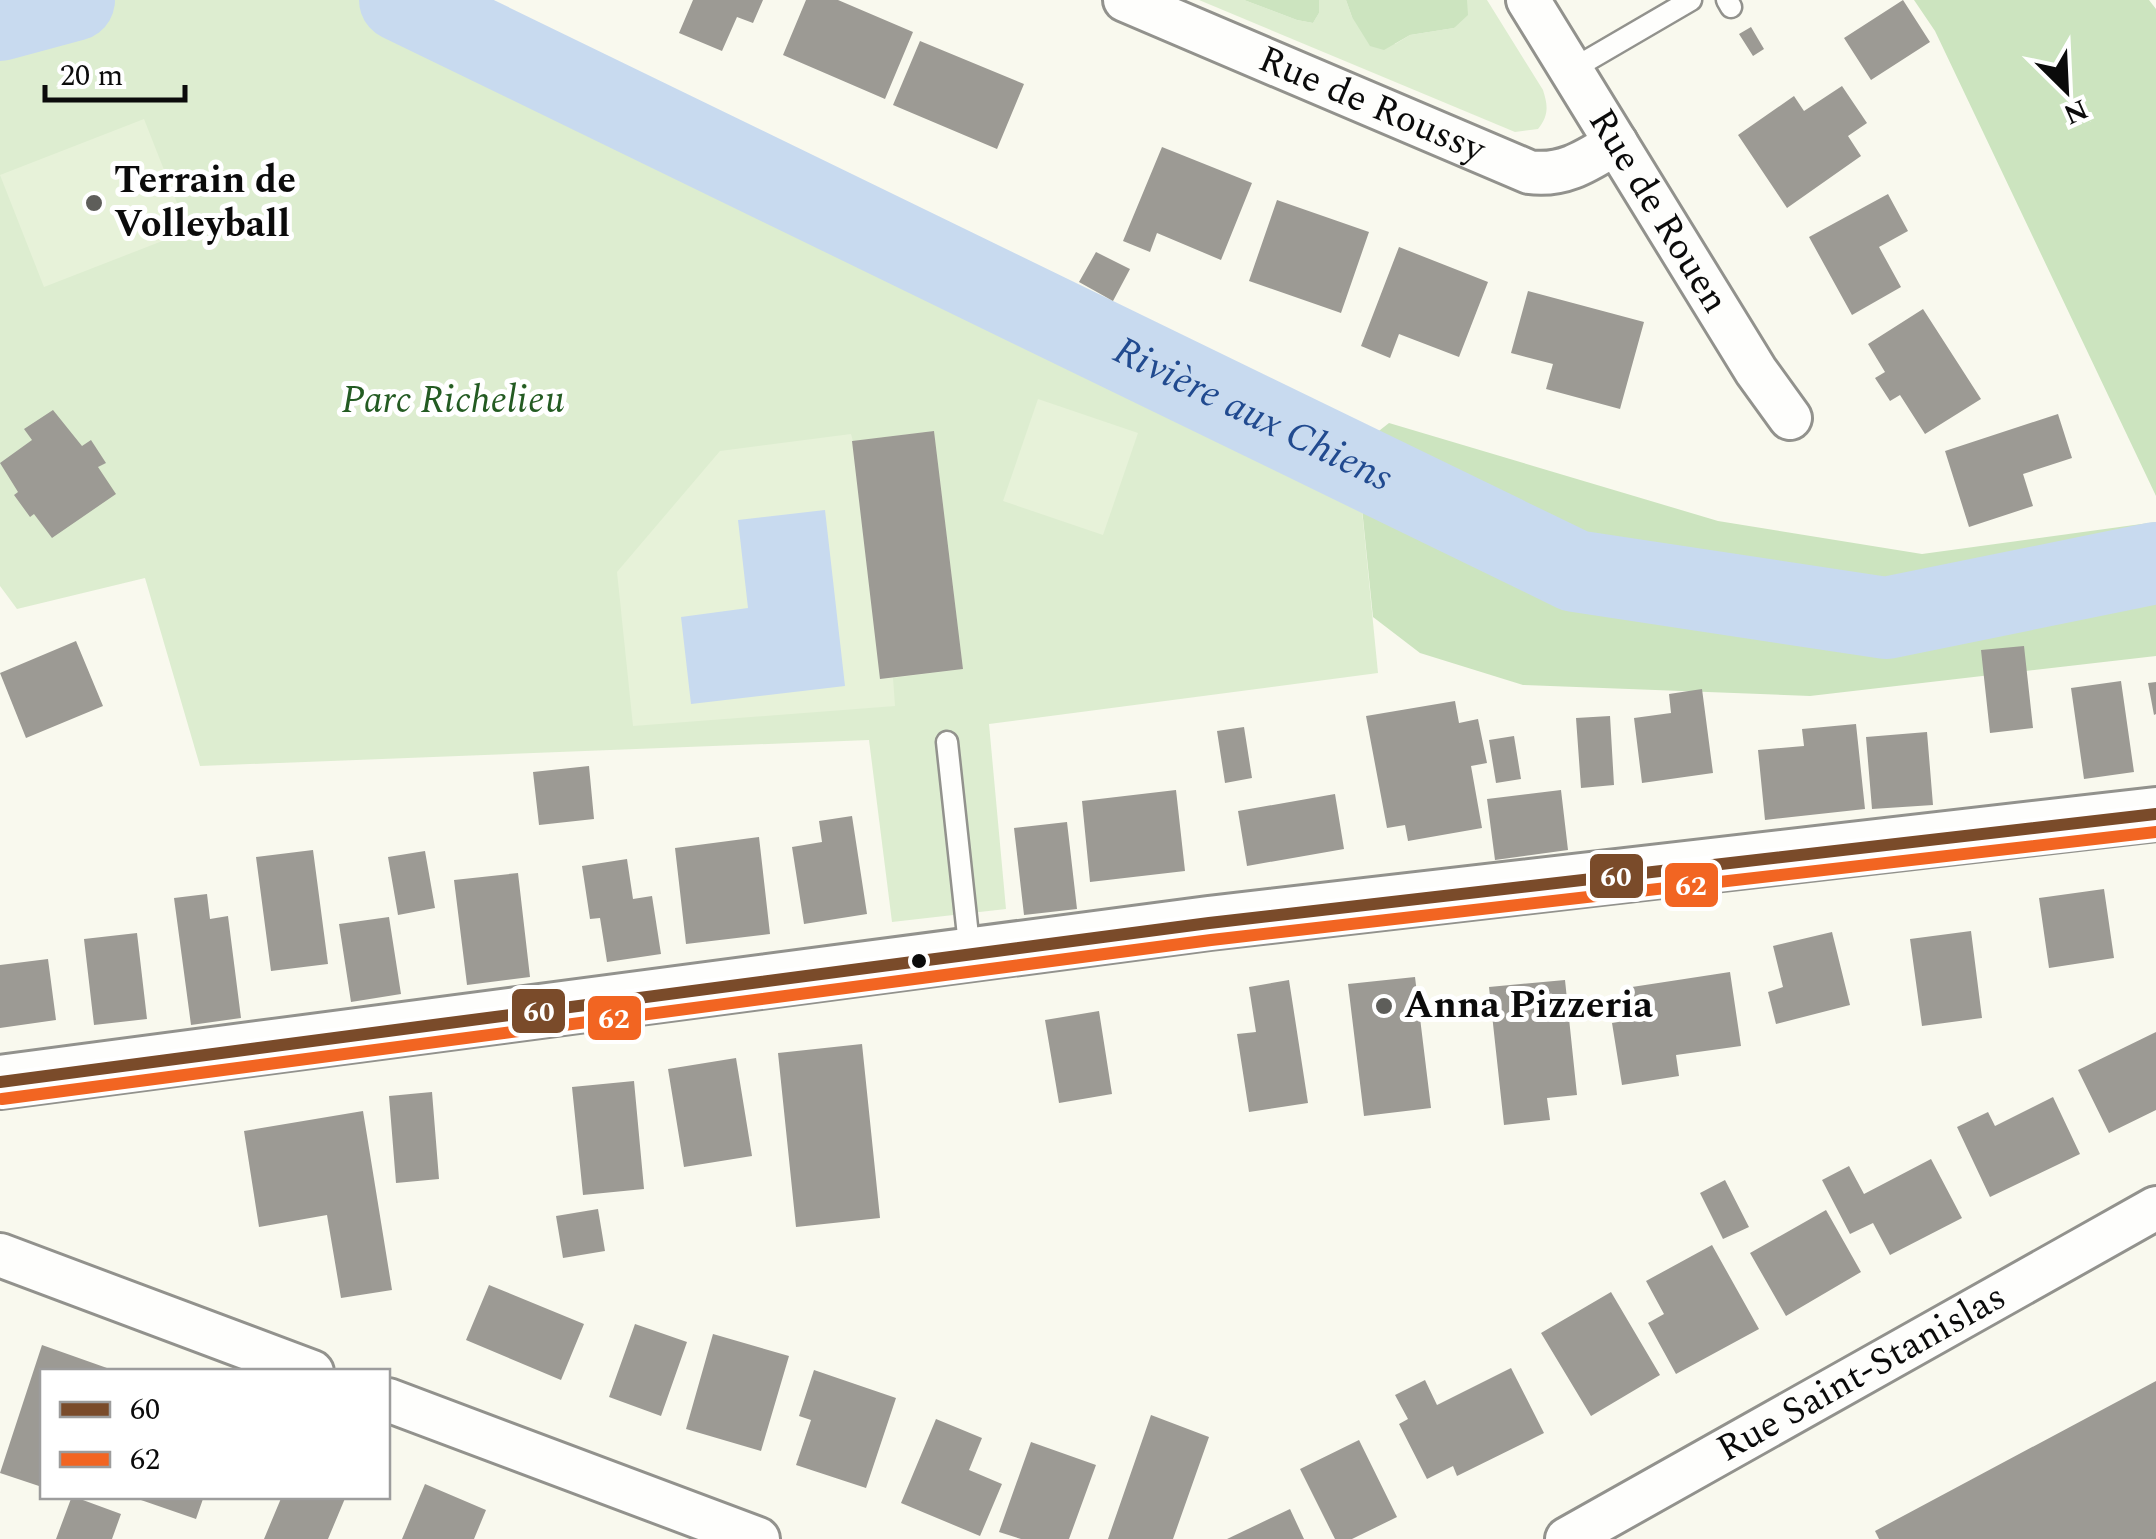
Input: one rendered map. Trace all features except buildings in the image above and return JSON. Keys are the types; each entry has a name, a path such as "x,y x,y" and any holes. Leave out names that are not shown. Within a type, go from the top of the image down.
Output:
{"street":[{"name":"Rue de Roussy","path":"1125,0 1530,172 1544,174 1574,168 1616,143"},
{"name":"Rue de Rouen","path":"1528,0 1756,371 1790,418"},
{"path":"0,1082 1210,923 2156,814"},
{"name":"Rue Saint-Stanislas","path":"1567,1539 2156,1208"},
{"path":"0,1255 304,1369"},
{"path":"390,1401 758,1539"}],"lane":[{"path":"1571,70 1691,0"},
{"path":"946,742 970,954"}],"green space":[{"name":"Parc Richelieu","path":"0,0 445,0 1356,449 1378,673 989,724 1006,909 892,922 869,740 200,766 145,578 17,609 0,586"},
{"path":"1199,0 1244,0 1313,23 1319,13 1319,0 1346,0 1352,17 1395,44 1410,35 1454,28 1467,0 1487,0 1543,90 1546,115 1538,129 1515,132"},
{"path":"1244,0 1319,0 1319,13 1313,23"},
{"path":"1346,0 1467,0 1468,15 1454,28 1410,35 1384,50 1370,46"},
{"path":"1914,0 2149,0 2156,9 2156,496 1935,31"},
{"name":"Terrain de Volleyball","path":"144,119 188,231 44,287 0,175"},
{"path":"1038,399 1138,433 1103,535 1003,501"},
{"path":"1389,423 1718,521 1922,554 2156,522 2156,656 1810,696 1523,685 1420,653 1373,617 1356,449"},
{"path":"934,431 963,669 893,678 895,706 633,726 617,572 720,451 851,434 853,441"}],"water":[{"path":"825,510 845,686 691,704 681,617 748,608 738,520"}],"waterway":[{"name":"Rivière aux Chiens","path":"0,20 74,0"},
{"name":"Rivière aux Chiens","path":"400,0 1575,571 1886,618 2156,563"}],"transit line":[{"name":"60","path":"0,1082 1209,923 2156,814"},
{"name":"62","path":"2,1099 1211,940 2156,832"}],"place":[{"name":"Terrain de Volleyball","path":"94,203"},
{"name":"Anna Pizzeria","path":"1384,1006"}]}
